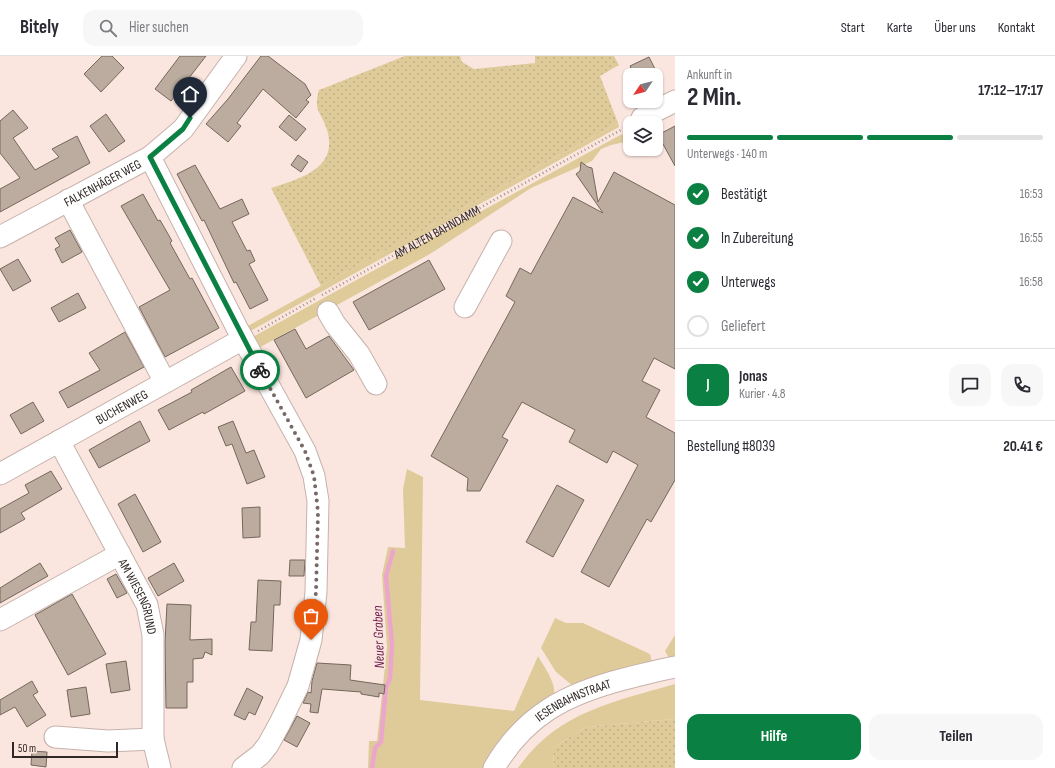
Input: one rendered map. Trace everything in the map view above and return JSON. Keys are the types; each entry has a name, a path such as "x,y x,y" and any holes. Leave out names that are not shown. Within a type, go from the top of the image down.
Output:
{"street":[{"name":"FALKENHÄGER WEG","path":"0,237 150,157 183,129 236,56"},
{"path":"647,116 675,101"},
{"path":"150,157 243,339 305,451 314,476 318,512 316,592 311,640 298,686 280,723 268,745 260,754 243,768"},
{"path":"68,200 164,382"},
{"path":"465,307 501,241"},
{"path":"328,312 335,324 359,354 376,384"},
{"name":"BUCHENWEG","path":"0,474 243,339"},
{"name":"AM WIESENGRUND","path":"59,441 147,605 153,635 153,739 160,768"},
{"path":"0,620 116,547"},
{"name":"IESENBAHNSTRAAT","path":"494,768 528,724 548,708 563,700 601,685 675,667"},
{"path":"55,737 108,741 153,739"}],"path":[{"name":"AM ALTEN BAHNDAMM","path":"243,339 623,129"}],"shaded area":[{"path":"405,56 460,56 462,62 474,69 535,63 535,56 614,56 619,65 600,76 618,123 321,286 271,188 293,181 314,170 322,163 327,154 329,143 327,130 317,107 319,90"},
{"path":"618,123 619,127 247,333 244,328"},
{"path":"622,134 623,142 601,149 592,161 531,188 430,254 255,350 249,339"},
{"path":"407,469 423,477 420,700 514,711 538,656 554,686 554,697 485,768 368,768 369,741 377,741 387,647 382,575 388,547 405,548 403,489"},
{"path":"555,618 566,623 583,623 650,654 652,662 573,686 556,672 541,648"},
{"path":"675,635 675,659 669,658 665,651"},
{"path":"675,684 675,719 586,727 553,748 554,768 518,768 533,749 550,734 568,722 608,704"},
{"path":"675,719 675,768 554,768 553,748 586,727"}],"building":[{"path":"102,56 112,56 124,68 101,92 84,74"},
{"path":"180,56 206,56 171,101 155,89"},
{"path":"261,56 268,56 305,84 311,95 306,100 309,102 296,118 263,89 237,123 241,126 228,142 206,124 228,99"},
{"path":"649,57 654,68 631,68 630,66"},
{"path":"13,110 28,128 13,138 35,170 59,157 52,149 77,136 90,163 0,212 0,189 20,178 0,153 0,121"},
{"path":"106,114 125,141 109,152 90,126"},
{"path":"289,115 306,129 296,141 279,127"},
{"path":"675,126 675,166 663,144 663,132"},
{"path":"298,155 308,162 301,172 291,165"},
{"path":"581,162 592,168 598,202 614,172 675,205 675,369 654,358 642,381 660,390 646,417 675,433 675,480 651,522 647,519 609,587 581,572 638,465 613,451 607,463 569,442 575,430 522,402 502,437 508,440 480,491 467,491 468,478 431,456 515,302 506,296 520,268 531,274 573,197 603,213 576,174 580,171"},
{"path":"195,165 220,209 242,199 249,214 232,222 247,251 250,250 255,261 249,264 268,300 250,309 236,282 234,283 204,220 202,221 177,174"},
{"path":"143,194 158,221 160,220 172,241 170,243 190,279 192,278 219,328 165,357 139,307 170,290 121,206"},
{"path":"70,230 82,252 62,263 55,249 60,246 55,238"},
{"path":"18,259 31,281 13,291 0,269"},
{"path":"429,260 445,289 369,330 353,302"},
{"path":"78,293 86,308 59,322 51,308"},
{"path":"295,329 306,349 329,336 354,370 306,398 274,340"},
{"path":"125,332 144,367 68,408 59,392 100,370 89,353"},
{"path":"231,367 245,391 204,414 203,412 169,430 158,410 192,392 191,390"},
{"path":"33,402 44,421 21,434 10,415"},
{"path":"140,421 150,441 99,468 89,450"},
{"path":"233,421 246,453 254,450 265,477 247,484 232,444 226,446 218,427"},
{"path":"51,471 62,489 21,513 25,519 0,533 0,509 29,493 25,485"},
{"path":"557,485 584,500 553,557 526,542"},
{"path":"135,494 161,542 143,552 118,504"},
{"path":"260,507 260,537 243,538 242,508"},
{"path":"290,560 305,560 304,576 289,576"},
{"path":"40,563 48,576 0,603 0,588"},
{"path":"174,563 184,581 158,596 148,578"},
{"path":"116,574 127,593 117,598 107,579"},
{"path":"258,580 281,581 280,605 274,605 272,651 249,650 251,622 256,622"},
{"path":"72,594 106,654 68,675 35,615"},
{"path":"167,604 191,605 190,640 212,639 212,655 205,652 203,658 193,659 193,682 187,682 187,708 166,708 165,642"},
{"path":"126,661 130,690 111,693 106,664"},
{"path":"317,663 351,665 350,680 385,685 384,694 379,693 379,697 361,694 361,692 322,689 318,713 310,712 311,704 303,703 308,692 311,693 312,681"},
{"path":"32,681 38,692 33,695 46,715 27,727 15,707 0,715 0,700"},
{"path":"86,687 90,714 71,717 67,690"},
{"path":"247,688 263,697 255,715 249,712 245,720 234,715"},
{"path":"297,716 310,723 297,747 284,740"},
{"path":"32,751 47,752 46,767 31,765"}],"waterway":[{"name":"Neuer Graben","path":"372,768 375,748 381,742 386,687 390,678 392,645 386,576 393,551"}],"way so far":[{"path":"260,370 305,451 314,476 318,501 318,512 316,592 311,640"}],"route":[{"path":"190,118 183,129 150,157 260,370"}]}
